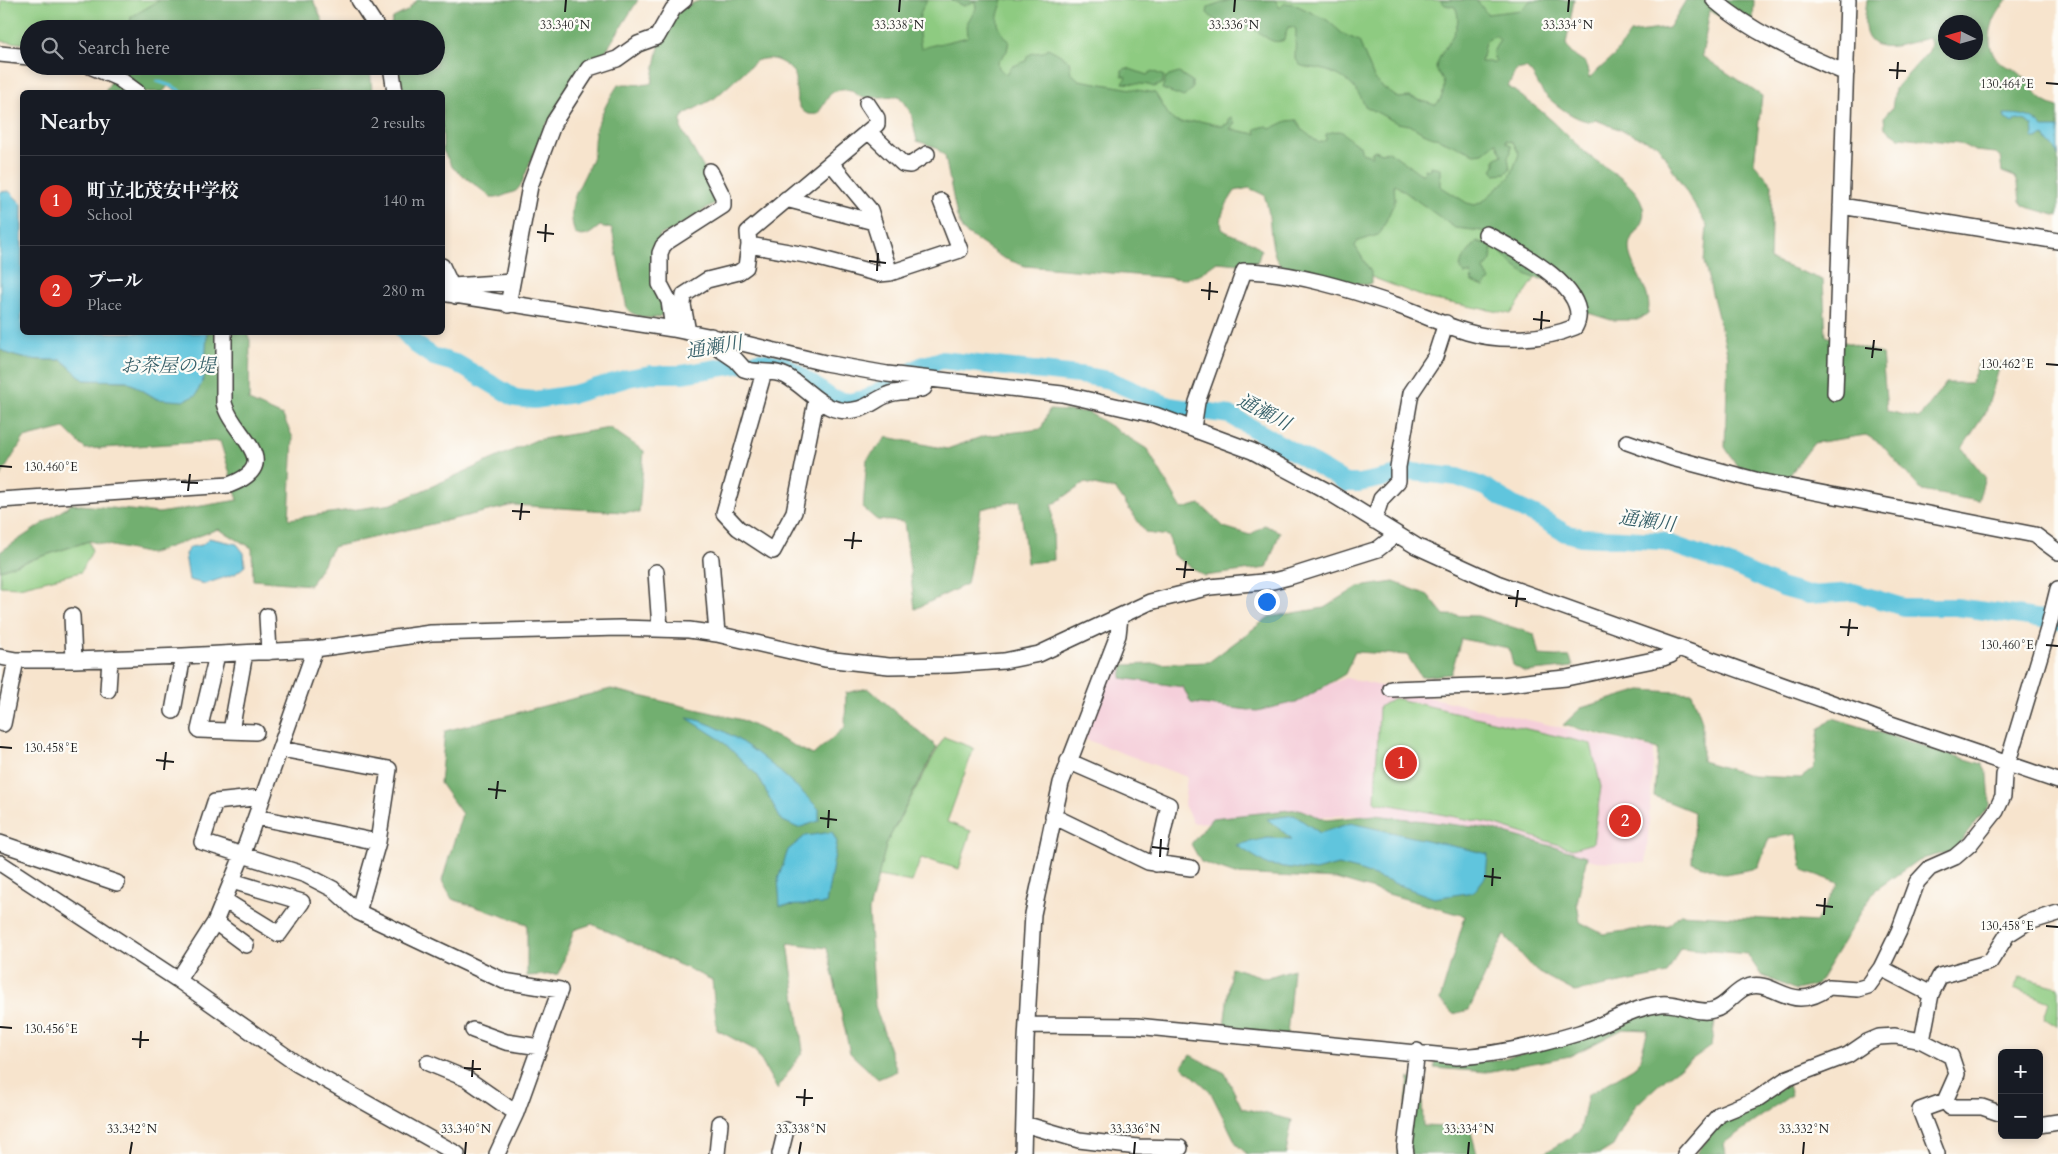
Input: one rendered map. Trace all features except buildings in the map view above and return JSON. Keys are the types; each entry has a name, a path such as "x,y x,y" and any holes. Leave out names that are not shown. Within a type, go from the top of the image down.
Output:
{"street":[{"path":"359,0 372,20"},
{"path":"508,305 530,186 554,122 589,68 617,60 638,44 657,37 673,9 684,0"},
{"path":"1714,0 1730,14 1784,46 1846,73"},
{"path":"1835,393 1848,0"},
{"path":"0,54 20,56"},
{"path":"111,75 133,90"},
{"path":"392,75 394,90"},
{"path":"681,331 684,295 707,280 739,272 746,267 749,245 748,232 869,132 879,121 867,103"},
{"path":"869,132 903,164 910,165 927,154"},
{"path":"831,163 870,210 890,273"},
{"path":"681,331 660,284 660,253 663,246 723,206 723,197 710,171"},
{"path":"786,199 874,222"},
{"path":"749,245 811,256 879,274 890,273 960,250 941,201"},
{"path":"1841,206 2058,241"},
{"path":"1194,422 1197,402 1244,271 1260,271 1345,288 1446,323 1465,332 1483,336 1514,337 1562,332 1575,327 1579,320 1577,303 1563,286 1542,267 1486,234"},
{"path":"445,275 451,292"},
{"path":"451,292 512,282"},
{"path":"451,292 508,305 711,336 825,363 886,374 1062,394 1194,422 1327,491 1396,535 1452,564 1497,583 1891,724 2058,781"},
{"path":"1374,521 1381,499 1398,474 1411,393 1435,357 1446,323"},
{"path":"0,500 229,485 243,480 250,474 254,466 255,455 253,448 226,414 224,404 224,335"},
{"path":"711,336 711,343 738,362 764,372 776,372 786,376 816,400 837,410 860,409 888,394 916,391 924,388 923,379"},
{"path":"738,362 742,343"},
{"path":"764,372 724,513 738,528 773,551 794,512 816,400"},
{"path":"1627,442 1672,458 1759,481 2035,535 2058,552"},
{"path":"0,657 16,660 74,660 183,656 315,649 431,633 660,628 717,634 824,659 889,666 919,667 1004,660 1038,654 1150,602 1178,594 1289,577 1378,549 1396,535"},
{"path":"711,559 717,634"},
{"path":"656,572 660,628"},
{"path":"1027,1025 1136,1026 1417,1051 1457,1057 1491,1055 1581,1033 1629,1011 1662,1004 1678,1004 1701,1011 1712,1011 1721,1008 1745,987 1756,985 1768,988 1786,997 1804,998 1829,987 1858,988 1868,986 1881,968 1899,931 1917,882 1930,868 1955,857 1970,844 1996,811 2003,796 2004,775 2009,764 2058,589"},
{"path":"72,616 74,660"},
{"path":"267,616 269,652"},
{"path":"1023,1154 1033,914 1053,816 1068,761 1118,635 1120,617"},
{"path":"1391,689 1502,685 1566,678 1663,658 1671,655 1676,647"},
{"path":"178,980 215,922 232,881 264,797 315,649"},
{"path":"231,731 245,653"},
{"path":"216,654 199,730 256,732"},
{"path":"173,711 183,656"},
{"path":"108,690 110,659"},
{"path":"3,724 16,660"},
{"path":"281,749 389,769 378,842 358,912"},
{"path":"1068,761 1169,804 1156,864"},
{"path":"264,797 215,802 202,842 306,875 333,889 358,912 504,981 560,990 516,1112 497,1154"},
{"path":"1053,816 1148,862 1191,868"},
{"path":"256,817 378,842"},
{"path":"0,843 118,883"},
{"path":"0,863 178,980 297,1064 457,1154"},
{"path":"224,900 279,934 302,902 232,881"},
{"path":"1922,1040 1931,994 1940,976 1990,962 2007,935 2026,923 2058,914"},
{"path":"215,922 246,945"},
{"path":"1881,968 1931,994"},
{"path":"472,1030 506,1042 540,1047"},
{"path":"1685,1154 1720,1114 1757,1098 1788,1078 1848,1055 1867,1042 1879,1037 1895,1036 1922,1040 1951,1056 1955,1064 1957,1074 1955,1081 1944,1102 1920,1110 1937,1154"},
{"path":"1406,1154 1404,1147 1417,1051"},
{"path":"428,1062 467,1079 516,1112"},
{"path":"1944,1102 1950,1107 1982,1107 1998,1113"},
{"path":"2043,1124 2058,1122"},
{"path":"717,1154 720,1123"},
{"path":"1024,1124 1079,1140 1138,1147 1180,1148"},
{"path":"780,1154 786,1130"}],"shaded area":[{"path":"1113,665 1187,682 1290,698 1346,678 1654,749 1646,863 1596,861 1484,832 1356,815 1193,823 1184,805 1187,777 1082,738"}],"green space":[{"path":"1,0 160,0 132,17 131,20 20,20 20,43 0,41"},
{"path":"160,0 313,0 322,20 130,20 131,17"},
{"path":"417,0 638,0 604,54 583,77 545,126 521,185 516,191 500,197 491,197 453,168 445,154 445,90 403,90 399,75 445,75 445,20 392,20 407,11"},
{"path":"702,0 928,0 920,16 921,48 968,37 967,23 976,9 975,1 964,6 951,0 1003,0 998,22 1009,41 1007,51 998,62 999,68 1005,74 1007,74 1011,67 1026,61 1027,56 1033,53 1044,52 1047,48 1069,61 1071,73 1079,80 1155,93 1174,121 1181,123 1200,121 1222,126 1229,123 1228,119 1231,117 1235,123 1230,129 1256,134 1255,129 1266,126 1270,129 1287,121 1297,120 1301,129 1319,143 1326,140 1326,134 1342,132 1360,145 1362,153 1372,156 1372,152 1375,150 1381,153 1389,151 1421,174 1425,173 1424,169 1430,170 1430,166 1440,168 1440,186 1467,203 1475,205 1482,202 1510,177 1519,154 1513,142 1506,140 1506,143 1511,145 1511,152 1508,157 1510,169 1506,173 1495,174 1492,170 1495,165 1495,159 1502,155 1496,142 1483,153 1475,154 1421,132 1410,125 1397,123 1365,106 1355,88 1341,77 1323,70 1300,65 1295,58 1296,30 1294,27 1288,27 1284,40 1275,41 1252,28 1231,28 1224,25 1207,13 1208,8 1230,0 1275,0 1280,8 1285,3 1294,4 1327,20 1343,34 1359,41 1374,78 1381,86 1398,98 1409,97 1435,105 1440,100 1444,88 1436,66 1458,22 1455,7 1445,5 1440,0 1477,0 1487,14 1521,10 1531,0 1574,0 1566,44 1571,53 1586,63 1589,78 1614,56 1630,33 1669,28 1686,0 1754,0 1753,25 1747,31 1740,31 1710,10 1702,56 1762,96 1754,163 1772,184 1770,260 1823,280 1826,336 1882,354 1887,411 1919,418 1946,383 1971,383 1980,360 2001,362 1986,412 1962,448 1985,477 1978,501 1922,491 1881,444 1866,435 1814,443 1786,480 1737,466 1725,447 1728,356 1704,262 1707,226 1658,145 1596,120 1583,120 1575,117 1546,96 1526,68 1516,70 1508,86 1547,116 1593,159 1619,176 1640,198 1644,215 1640,226 1630,241 1629,247 1632,262 1646,291 1649,306 1648,313 1639,320 1611,320 1585,312 1551,278 1542,279 1526,274 1511,263 1492,244 1491,261 1484,269 1490,280 1484,287 1472,282 1471,274 1464,274 1460,267 1462,260 1477,241 1484,244 1488,241 1482,231 1455,228 1394,184 1395,201 1381,232 1378,235 1358,241 1355,246 1371,272 1371,283 1366,285 1297,273 1279,264 1271,239 1267,203 1264,195 1249,188 1235,191 1224,209 1221,223 1222,229 1247,240 1261,250 1258,261 1250,265 1217,262 1199,275 1184,279 1025,266 1003,258 963,231 957,217 945,156 935,147 917,141 911,113 899,96 865,98 860,97 852,90 837,91 830,95 817,114 809,114 800,107 794,73 782,62 772,59 756,61 715,98 685,114 681,119 681,128 707,174 718,201 673,230 660,235 652,265 665,306 663,314 655,318 639,316 627,309 612,229 600,226 585,236 575,234 572,223 573,204 592,158 594,137 601,115 611,97 618,85 652,83 664,32 677,13 688,5","holes":["1495,35 1500,39 1493,52 1497,62 1481,62 1485,42"]},
{"path":"900,0 1557,0 1493,82 1611,199 1538,274 1511,314 1429,299 1340,265 1313,181 885,58"},
{"path":"1867,0 2008,0 1998,13 1991,28 1990,45 1997,60 2024,77 2044,101 2058,107 2058,131 2051,138 2058,152 2058,216 2024,206 2020,201 2018,183 2015,177 2002,172 2000,157 1996,153 1975,151 1959,143 1899,137 1885,128 1884,117 1892,108 1895,89 1929,51 1931,43 1928,38 1891,46 1882,46 1874,43 1868,37 1865,17"},
{"path":"1127,68 1147,75 1152,71 1164,76 1162,84 1154,87 1143,84 1123,83 1126,77 1122,76 1122,70"},
{"path":"1179,73 1192,81 1192,89 1184,97 1162,89 1166,77"},
{"path":"115,75 371,75 372,90 175,90 168,86 165,90 106,90"},
{"path":"207,335 248,335 250,340 249,401 283,416 293,438 289,519 392,504 536,440 610,428 644,451 639,513 514,505 333,547 310,585 253,580 252,548 218,529 150,554 89,541 0,570 0,552 72,504 159,513 238,500 220,441 85,449 64,428 24,438 0,477 0,349 22,358 62,360 84,380 127,381 157,399 204,378"},
{"path":"1049,410 1088,412 1147,449 1182,509 1200,504 1224,527 1250,535 1264,525 1280,532 1267,568 1204,576 1173,555 1169,536 1146,533 1116,490 1085,483 1052,505 1054,560 1027,563 1020,500 981,509 967,584 915,609 904,522 877,520 863,508 867,459 887,437 947,449 984,436 1041,429"},
{"path":"89,541 92,551 81,572 19,587 0,586 0,570"},
{"path":"1394,582 1428,595 1444,615 1478,616 1534,634 1539,655 1570,657 1573,667 1525,672 1513,665 1509,648 1461,639 1451,674 1421,677 1407,655 1355,652 1345,674 1300,701 1257,711 1191,703 1183,687 1121,678 1123,665 1209,662 1269,617 1324,608 1358,587"},
{"path":"868,688 937,747 887,842 869,911 875,1006 897,1071 878,1079 850,1053 827,948 788,943 803,1051 777,1089 755,1050 717,1030 712,980 592,924 574,930 559,974 527,976 527,924 452,899 442,881 462,814 440,783 445,731 611,689 742,720 813,755 845,727 846,693"},
{"path":"1641,690 1692,693 1702,721 1702,761 1753,776 1801,778 1814,768 1819,729 1833,718 1982,764 1988,775 1990,805 1953,851 1918,860 1874,891 1817,985 1796,990 1761,975 1747,954 1680,948 1667,974 1575,992 1536,971 1504,935 1469,1010 1453,1014 1440,1000 1465,916 1336,879 1235,874 1201,862 1191,844 1212,818 1299,809 1326,820 1375,815 1490,829 1587,856 1577,903 1580,922 1603,934 1669,925 1680,914 1816,922 1839,883 1803,870 1796,834 1769,838 1758,868 1725,874 1692,862 1694,812 1654,796 1658,749 1563,725 1581,708"},
{"path":"1394,698 1591,744 1601,787 1593,843 1572,849 1493,824 1375,802 1379,707"},
{"path":"944,737 974,748 947,822 971,831 959,869 921,858 912,882 878,876 887,842"},
{"path":"1231,967 1266,978 1293,969 1287,1035 1224,1028"},
{"path":"2020,977 2058,987 2058,1027 2044,1018 2049,1002 2014,988"},
{"path":"1674,1006 1715,1022 1711,1046 1667,1077 1635,1106 1613,1146 1600,1154 1543,1154 1580,1131 1588,1095 1638,1065 1648,1030 1623,1029 1570,1056 1487,1072 1434,1068 1437,1060 1493,1061 1578,1040 1639,1013"},
{"path":"1190,1055 1225,1073 1242,1108 1292,1120 1286,1154 1247,1154 1237,1145 1210,1091 1182,1066"},
{"path":"1409,1078 1422,1086 1423,1126 1470,1128 1477,1154 1397,1154 1401,1147"},
{"path":"1788,1085 1791,1095 1724,1143 1726,1154 1696,1154 1726,1115"}],"water":[{"path":"2004,114 2026,116 2035,120 2043,128 2058,128 2058,157 2055,148 2048,142 2046,137 2042,135 2039,138 2032,138 2034,134 2033,126 2026,121 2017,119 2014,123 2005,119"},
{"name":"お茶屋の堤","path":"9,191 20,202 20,335 207,335 204,378 196,395 183,401 157,399 127,381 84,380 62,360 22,358 0,349 0,192"},
{"path":"209,538 237,544 244,553 245,566 235,574 205,584 189,580 185,554 190,547 202,545"},
{"path":"687,718 704,722 722,730 758,754 792,782 819,809 819,821 798,828 781,820 758,776 721,740"},
{"path":"1294,815 1320,833 1351,823 1488,854 1486,876 1474,892 1434,898 1358,870 1338,865 1315,871 1268,865 1236,845 1268,838 1292,839 1267,819"},
{"path":"832,832 837,842 826,904 780,906 778,879 788,850 805,836"}],"waterway":[{"path":"157,81 179,90"},
{"name":"通瀬川","path":"407,335 415,344 434,357 458,364 515,398 534,400 574,394 628,378 651,374 682,374 760,361 785,365 833,399 850,402 868,398 921,366 942,360 1087,376 1109,380 1169,406 1230,415 1347,483 1359,483 1413,472 1457,477 1487,488 1513,505 1537,516 1565,533 1581,537 1662,541 1741,569 1783,588 1808,595 1854,592 1903,607 1956,607 2058,621"}],"place":[{"name":"町立北茂安中学校","path":"1401,763"},
{"name":"プール","path":"1625,821"}]}
